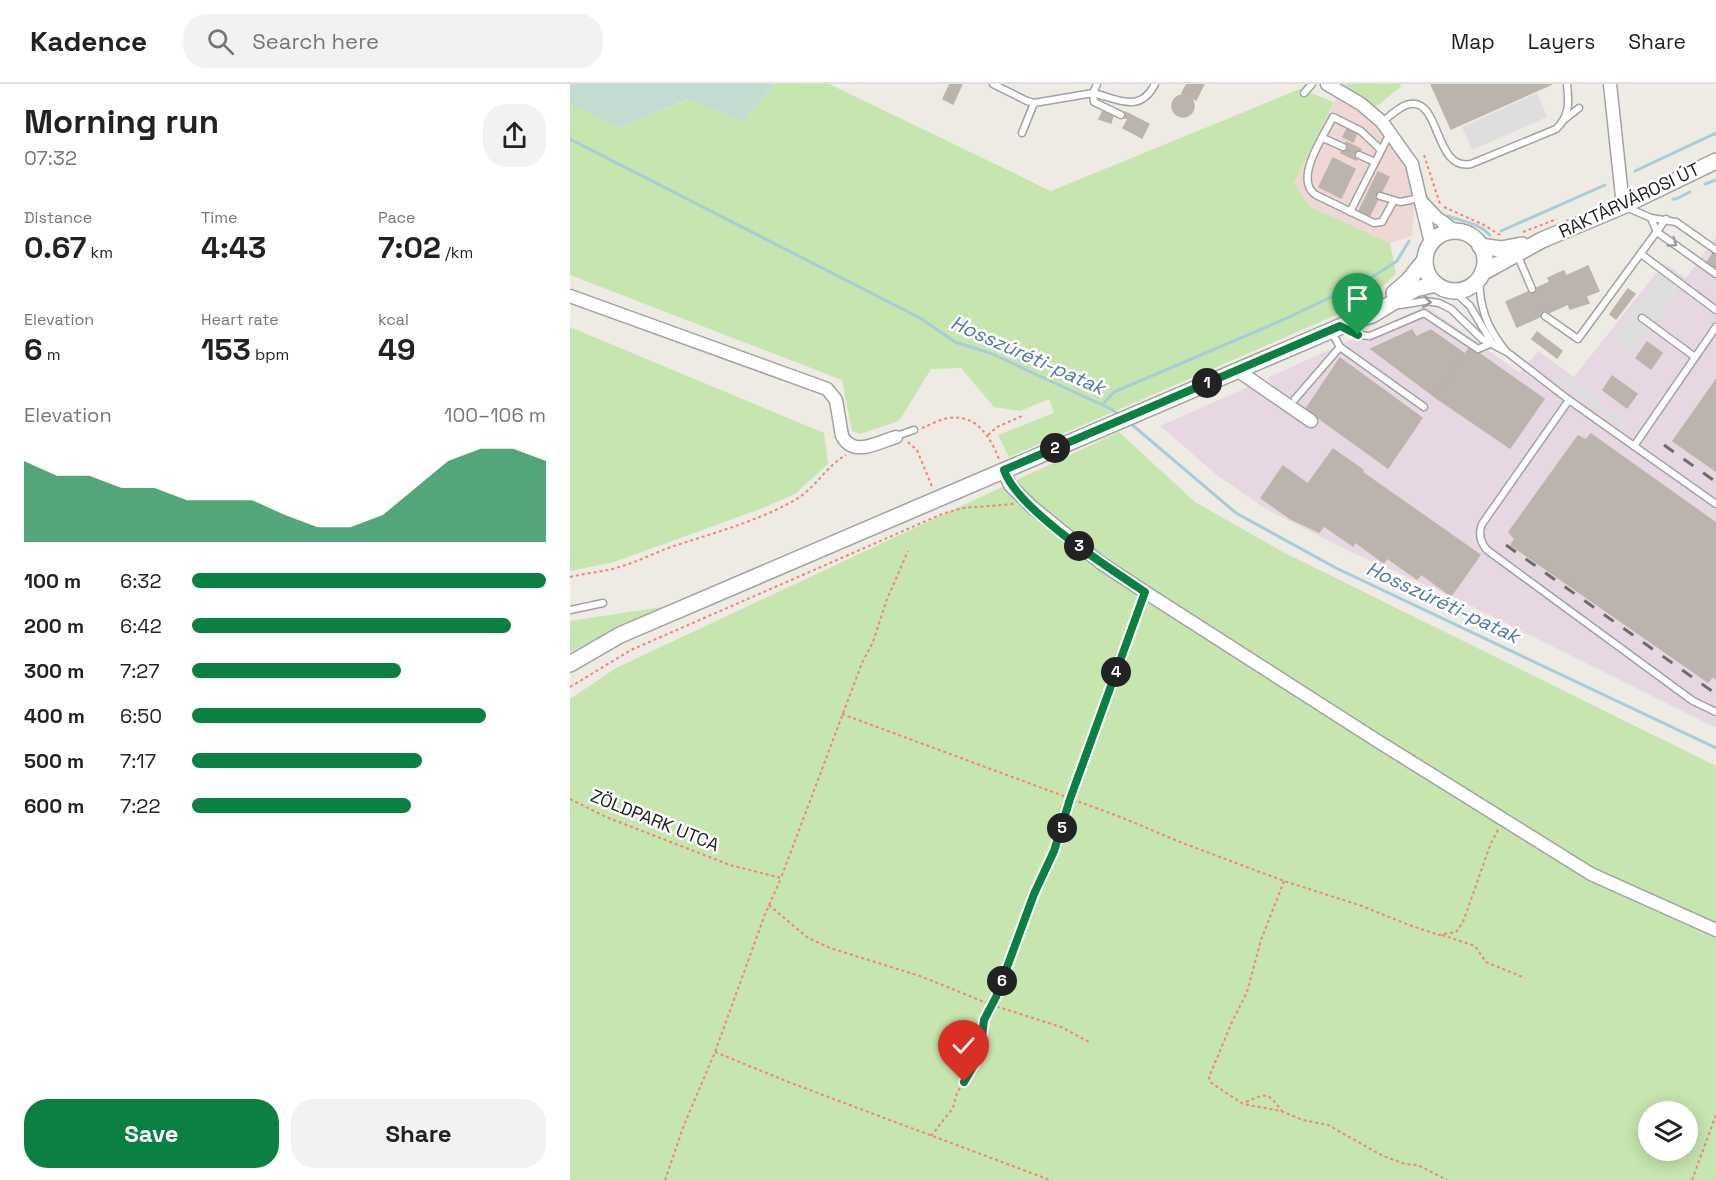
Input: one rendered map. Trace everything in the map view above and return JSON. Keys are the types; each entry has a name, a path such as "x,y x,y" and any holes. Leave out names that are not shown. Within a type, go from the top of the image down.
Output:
{"street":[{"path":"1327,84 1361,104 1382,122 1412,165 1431,243 1425,260 1398,289 1365,317"},
{"path":"1610,84 1623,206"},
{"name":"RAKTÁRVÁROSI ÚT","path":"1454,291 1471,286 1481,276 1542,240 1623,206 1716,160"},
{"path":"1421,200 1436,217 1455,231"},
{"path":"1431,243 1444,234 1455,231"},
{"name":"RAKTÁRVÁROSI ÚT","path":"1455,231 1472,237 1480,246 1508,249 1542,240"},
{"path":"1480,246 1484,256 1481,276"},
{"path":"1425,260 1427,271 1436,284 1454,291"},
{"path":"570,664 620,635 1237,369 1365,317 1407,293 1436,284"},
{"path":"570,296 827,389 836,400 842,436 849,444 867,447 896,437"},
{"path":"1237,369 1311,421"},
{"path":"1004,470 1010,485 1026,502 1101,563 1145,592 1591,874 1716,930"}],"lane":[{"path":"993,84 1034,103 1093,93 1124,102 1138,102 1149,95 1155,84"},
{"path":"1097,84 1093,93 1094,102 1120,115"},
{"path":"1304,93 1312,84"},
{"path":"1564,119 1568,108 1568,84"},
{"path":"1022,134 1034,103"},
{"path":"1382,122 1407,104 1418,104 1427,111 1448,154 1459,164 1465,165 1556,129 1564,119 1579,108"},
{"path":"1381,150 1361,131 1333,117 1307,171 1307,185 1316,195 1374,223 1380,223 1393,202"},
{"path":"1350,212 1365,189 1375,162 1390,133"},
{"path":"1323,138 1343,147"},
{"path":"1359,155 1375,162"},
{"path":"1380,196 1393,202 1421,200"},
{"path":"1623,206 1652,218 1676,222 1716,250"},
{"path":"1652,218 1657,232 1716,274"},
{"path":"1545,316 1578,339 1666,219"},
{"path":"1517,254 1532,289"},
{"path":"1641,254 1716,310"},
{"path":"1481,276 1480,303 1483,313 1498,342 1507,352"},
{"path":"1454,291 1470,306 1492,343"},
{"path":"1365,317 1382,314 1412,302 1433,302 1451,309 1482,339 1507,352 1569,400 1716,504"},
{"path":"1424,407 1340,347 1336,328 1370,336 1424,313 1478,348 1492,343"},
{"path":"1642,318 1695,357"},
{"path":"1634,446 1716,327"},
{"path":"1295,399 1340,347"},
{"path":"1569,400 1482,524 1481,542 1487,550 1693,701 1716,712"},
{"path":"896,437 914,430"},
{"path":"570,610 603,603"}],"path":[{"path":"1424,155 1440,206 1484,225 1497,234 1507,236"},
{"path":"1522,232 1560,217"},
{"path":"988,435 997,427 1022,416"},
{"path":"914,430 949,418 967,419 988,435 1004,470"},
{"path":"896,437 907,441 916,450 937,499"},
{"path":"570,577 618,567 714,534 797,500 817,484 840,458 859,447"},
{"path":"570,687 631,650 942,514 963,508 1026,502"},
{"path":"665,1180 684,1125 716,1052 842,714 873,642 886,599 908,551"},
{"path":"931,1136 953,1108 957,1093 974,1065 981,1045 984,1020 992,1005 1034,894 1054,851 1070,799 1145,592"},
{"path":"842,714 1284,881 1318,891 1409,926 1475,946 1486,962 1525,978"},
{"name":"ZÖLDPARK UTCA","path":"570,799 606,817 729,865 781,878"},
{"path":"1439,934 1456,932 1463,922 1491,843 1504,820"},
{"path":"1284,881 1262,940 1247,992 1209,1077 1210,1082 1243,1104 1328,1125 1383,1156 1405,1164 1418,1165 1447,1180"},
{"path":"770,905 808,938 830,948 920,976 992,1005 1061,1027 1091,1042"},
{"path":"716,1052 1050,1180"},
{"path":"1243,1104 1259,1096 1267,1096 1277,1101 1285,1113"},
{"path":"1692,1180 1716,1115"}],"shaded area":[{"path":"1537,93 1547,117 1472,150 1462,127"},
{"path":"1338,95 1353,104 1383,132 1410,174 1414,210 1412,236 1390,243 1309,206 1294,183"},
{"path":"1716,237 1716,728 1451,596 1349,551 1266,509 1218,476 1160,426 1248,387 1311,428 1317,419 1276,390 1267,378 1426,306 1520,373 1538,351 1574,377 1664,263 1686,278"},
{"path":"1660,274 1680,289 1631,354 1612,341"},
{"path":"1559,373 1626,420 1622,427 1555,379"}],"green space":[{"path":"570,84 775,84 742,121 688,99 618,128 570,103"},
{"path":"775,84 829,84 1051,191 1300,89 1334,102 1294,183 1309,206 1390,243 1396,274 1364,303 1009,457 998,435 1054,413 1049,399 1020,411 994,407 961,368 931,369 899,421 860,434 852,431 842,380 570,275 570,103 618,128 689,99 742,121"},
{"path":"1343,84 1400,84 1401,87 1374,108"},
{"path":"570,327 824,433 828,464 795,494 763,508 614,562 570,571"},
{"path":"1119,432 1195,502 1281,551 1716,766 1716,1180 570,1180 570,699 616,668"},
{"path":"662,607 570,652 570,621"}],"building":[{"path":"950,84 962,84 953,104 943,99"},
{"path":"1187,84 1204,84 1196,100 1182,93"},
{"path":"1431,84 1552,84 1451,129"},
{"path":"1183,95 1191,98 1194,106 1191,114 1183,117 1175,114 1172,106 1175,98"},
{"path":"1103,111 1113,115 1111,123 1099,119"},
{"path":"1125,112 1149,124 1142,138 1123,128 1128,119 1123,117"},
{"path":"1347,129 1357,133 1353,142 1343,137"},
{"path":"1346,142 1361,149 1356,160 1341,153"},
{"path":"1333,158 1355,169 1341,198 1319,187"},
{"path":"1378,172 1389,177 1368,219 1358,213"},
{"path":"1716,251 1716,276 1704,267"},
{"path":"1588,266 1599,291 1586,296 1589,303 1570,309 1568,304 1517,327 1506,302 1550,282 1548,278 1559,273 1564,271 1566,276"},
{"path":"1628,289 1635,294 1616,319 1610,314"},
{"path":"1412,330 1416,337 1431,330 1465,354 1435,397 1371,349"},
{"path":"1537,332 1562,351 1557,358 1532,339"},
{"path":"1647,342 1662,353 1651,369 1636,358"},
{"path":"1470,347 1544,399 1510,448 1435,397"},
{"path":"1340,358 1422,418 1388,468 1306,409"},
{"path":"1612,376 1637,394 1627,408 1603,390"},
{"path":"1716,380 1716,471 1673,441"},
{"path":"1591,434 1716,523 1716,679 1713,676 1708,682 1511,545 1515,539 1509,532 1578,436 1586,440"},
{"path":"1333,449 1480,555 1451,596 1421,574 1417,579 1387,558 1384,563 1355,542 1353,546 1324,526 1319,532 1291,519 1261,498 1283,466 1308,484"}],"waterway":[{"path":"1635,171 1716,133"},
{"name":"Hosszúréti-patak","path":"570,139 920,318 955,342 990,353 1120,415"},
{"path":"1705,184 1716,180"},
{"path":"1501,231 1605,185"},
{"path":"1673,199 1690,192"},
{"path":"1448,216 1475,225 1490,235"},
{"path":"1103,404 1114,392 1285,319 1369,279 1397,261 1409,241"},
{"name":"Hosszúréti-patak","path":"1130,423 1236,513 1336,568 1716,748"}],"railway":[{"path":"1664,445 1716,482"},
{"path":"1506,545 1716,694"}],"route":[{"path":"964,1082 974,1065 981,1045 984,1020 996,997 1034,894 1054,851 1070,799 1145,592 1101,563 1032,507 1010,485 1004,470 1340,326 1358,335"}]}
